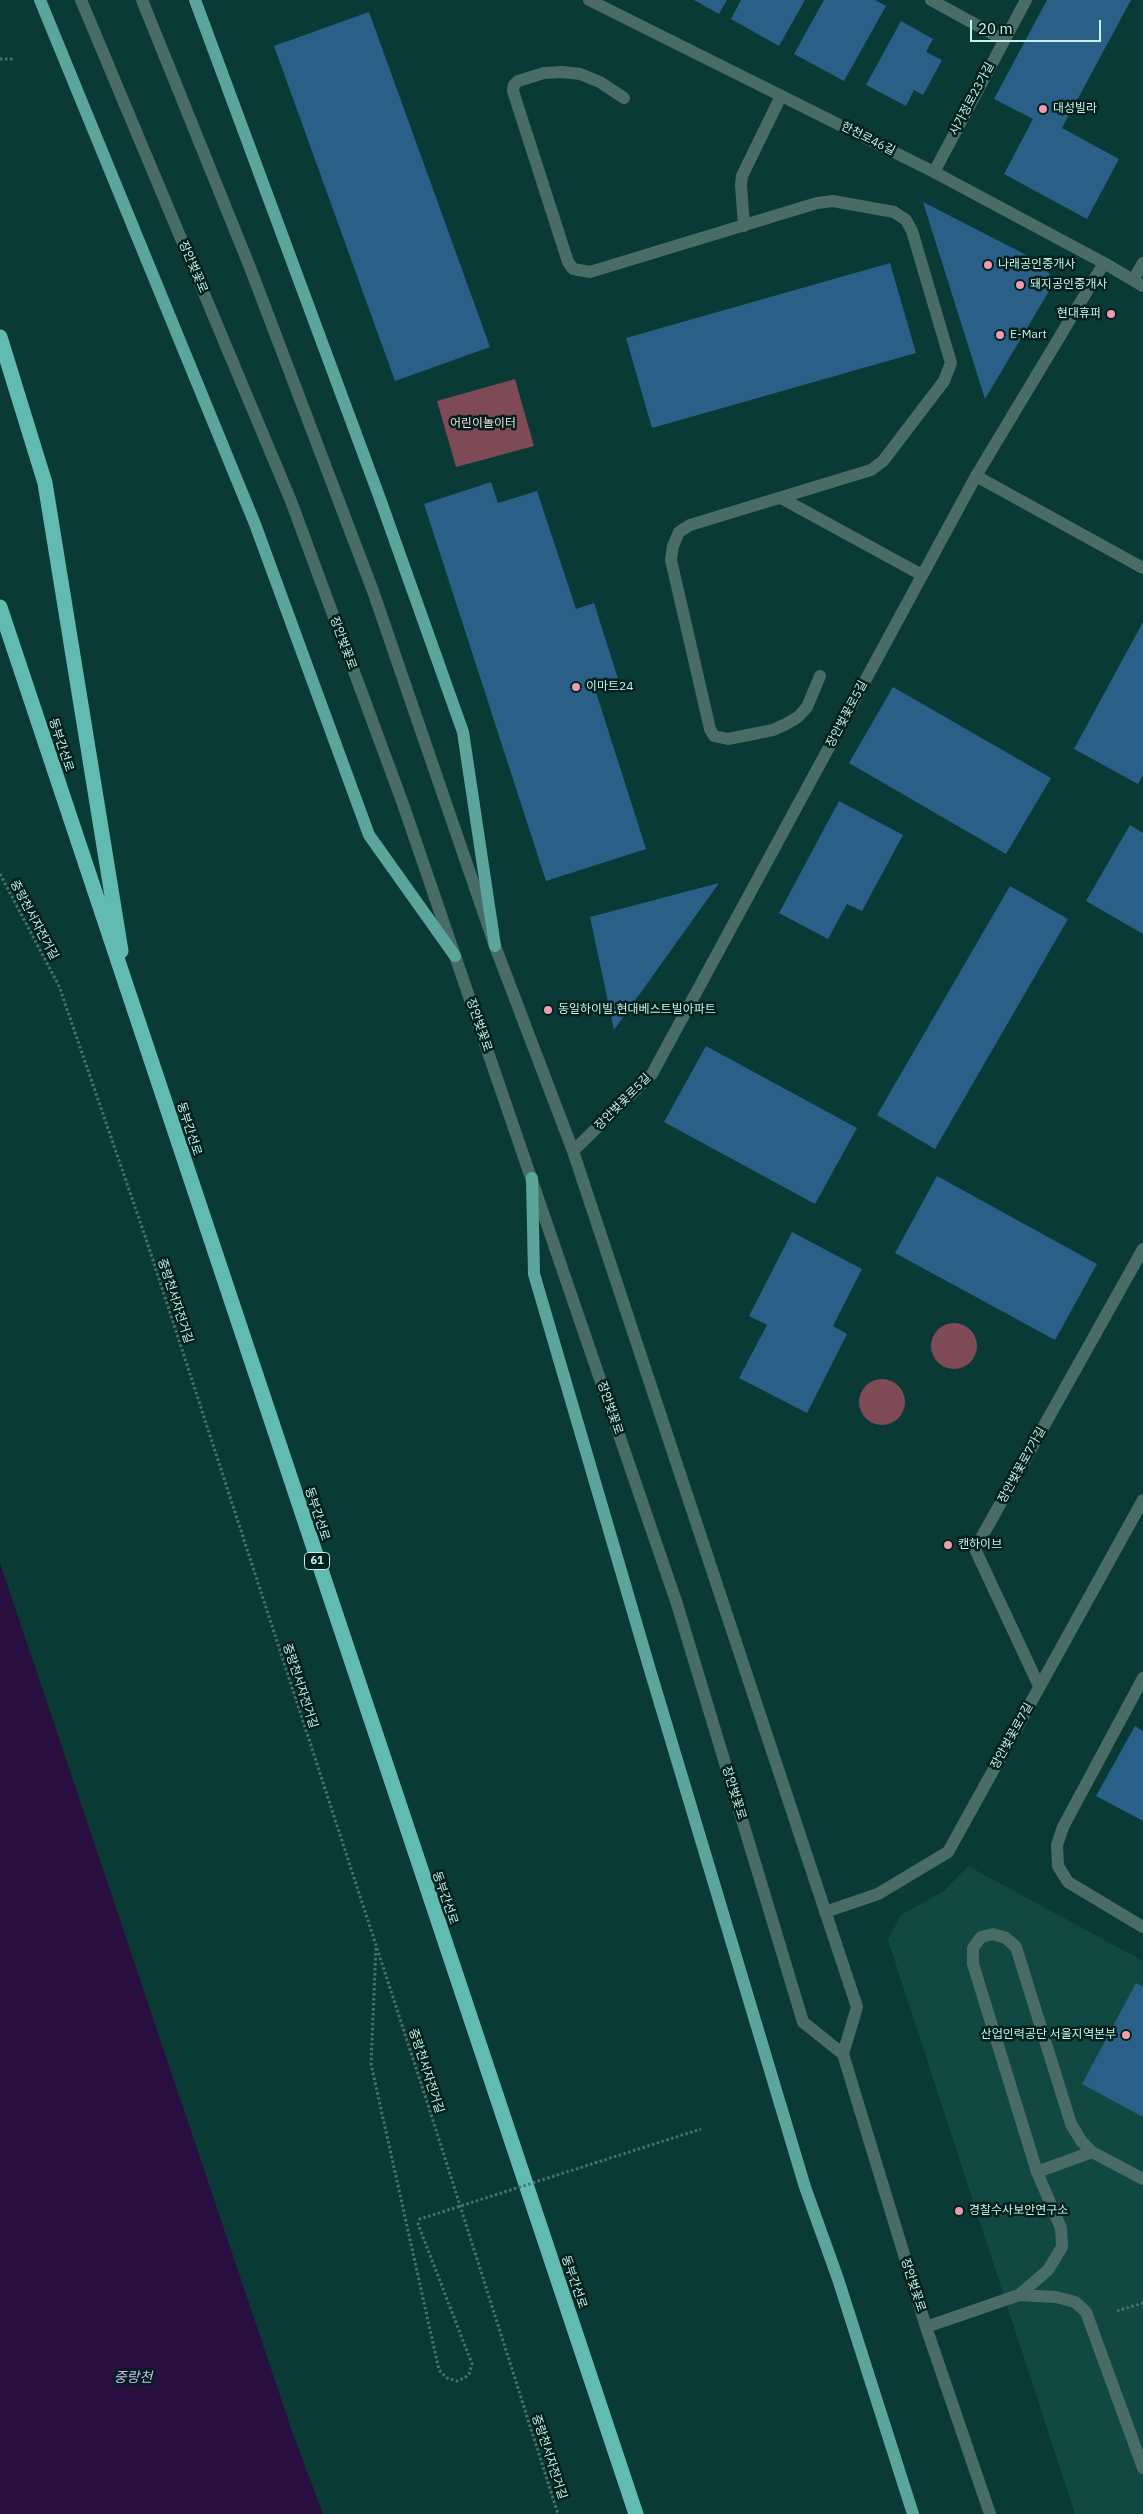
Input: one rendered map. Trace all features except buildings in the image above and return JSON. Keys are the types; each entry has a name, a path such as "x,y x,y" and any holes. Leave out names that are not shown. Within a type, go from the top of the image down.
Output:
{"highway":[{"path":"0,337 45,483 129,997"},
{"name":"동부간선로","path":"0,607 636,2514"}],"main road":[{"path":"40,0 255,524 369,835 455,956"},
{"path":"195,0 379,496 463,732 495,946"},
{"path":"532,1178 534,1274 650,1670 803,2178 838,2279 913,2514"}],"street":[{"name":"장안벚꽃로","path":"80,0 291,501 402,804 677,1604 803,2022 843,2054 926,2327 990,2514"},
{"path":"142,0 251,270 373,591 495,946 573,1151 857,2007 843,2054"},
{"name":"한천로46길","path":"589,0 934,172 1138,283"},
{"path":"931,0 1004,40"},
{"name":"사가정로23가길","path":"934,172 1026,0"},
{"path":"624,98 600,82 580,74 544,73 518,81 514,85 513,91 568,262 574,269 590,272 816,203 833,201 894,212 910,225 950,354 951,363 944,381 879,466 690,525 680,532 673,546 671,560 710,728 714,736 728,739 773,730 798,718 806,707 820,676"},
{"path":"744,226 742,176 781,96"},
{"name":"장안벚꽃로5길","path":"573,1151 652,1074 976,476 1104,263"},
{"path":"1138,283 1143,263"},
{"path":"976,476 1141,563"},
{"path":"781,498 922,575"},
{"name":"장안벚꽃로7가길","path":"1039,1686 975,1549 1143,1249"},
{"name":"장안벚꽃로7길","path":"825,1912 878,1894 948,1852 1143,1500"},
{"path":"1143,1678 1063,1827 1057,1845 1058,1866 1068,1882 1143,1927"},
{"path":"926,2327 1019,2295 1048,2270 1062,2246 1061,2228 1037,2172 973,1964 973,1948 981,1937 993,1934 1006,1938 1016,1947 1070,2124 1082,2142 1092,2152 1143,2179"},
{"path":"1037,2172 1092,2152"},
{"path":"1019,2295 1056,2298 1076,2302 1086,2312 1143,2468"}],"path":[{"path":"0,59 14,59"},
{"name":"중랑천서자전거길","path":"0,874 59,986 146,1239 430,2111 558,2514"},
{"path":"376,1948 371,2064 439,2370 447,2378 457,2381 465,2378 469,2374 472,2364 418,2224 420,2219 701,2129"},
{"path":"1110,2313 1143,2303"}],"shaded area":[{"path":"968,1866 1143,1961 1143,2514 1075,2514 888,1940 901,1915 944,1891"}],"green space":[{"name":"어린이놀이터","path":"515,379 534,446 456,467 437,401"},
{"path":"959,1323 963,1324 973,1333 976,1337 976,1355 967,1365 959,1369 949,1369 941,1365 932,1355 931,1341 935,1333 945,1324"},
{"path":"887,1379 891,1380 901,1389 904,1393 904,1411 895,1421 887,1425 877,1425 869,1421 860,1411 859,1397 863,1389 873,1380"}],"water":[{"name":"중랑천","path":"0,1563 293,2434 323,2514 0,2514"}],"place":[{"name":"대성빌라","path":"1043,109"},
{"name":"나래공인중개사","path":"988,265"},
{"name":"돼지공인중개사","path":"1020,285"},
{"name":"현대휴퍼","path":"1111,314"},
{"name":"E-Mart","path":"1000,335"},
{"name":"이마트24","path":"576,687"},
{"name":"동일하이빌.현대베스트빌아파트","path":"548,1010"},
{"name":"캔하이브","path":"948,1545"},
{"name":"산업인력공단 서울지역본부","path":"1126,2035"},
{"name":"경찰수사보안연구소","path":"959,2211"}]}
